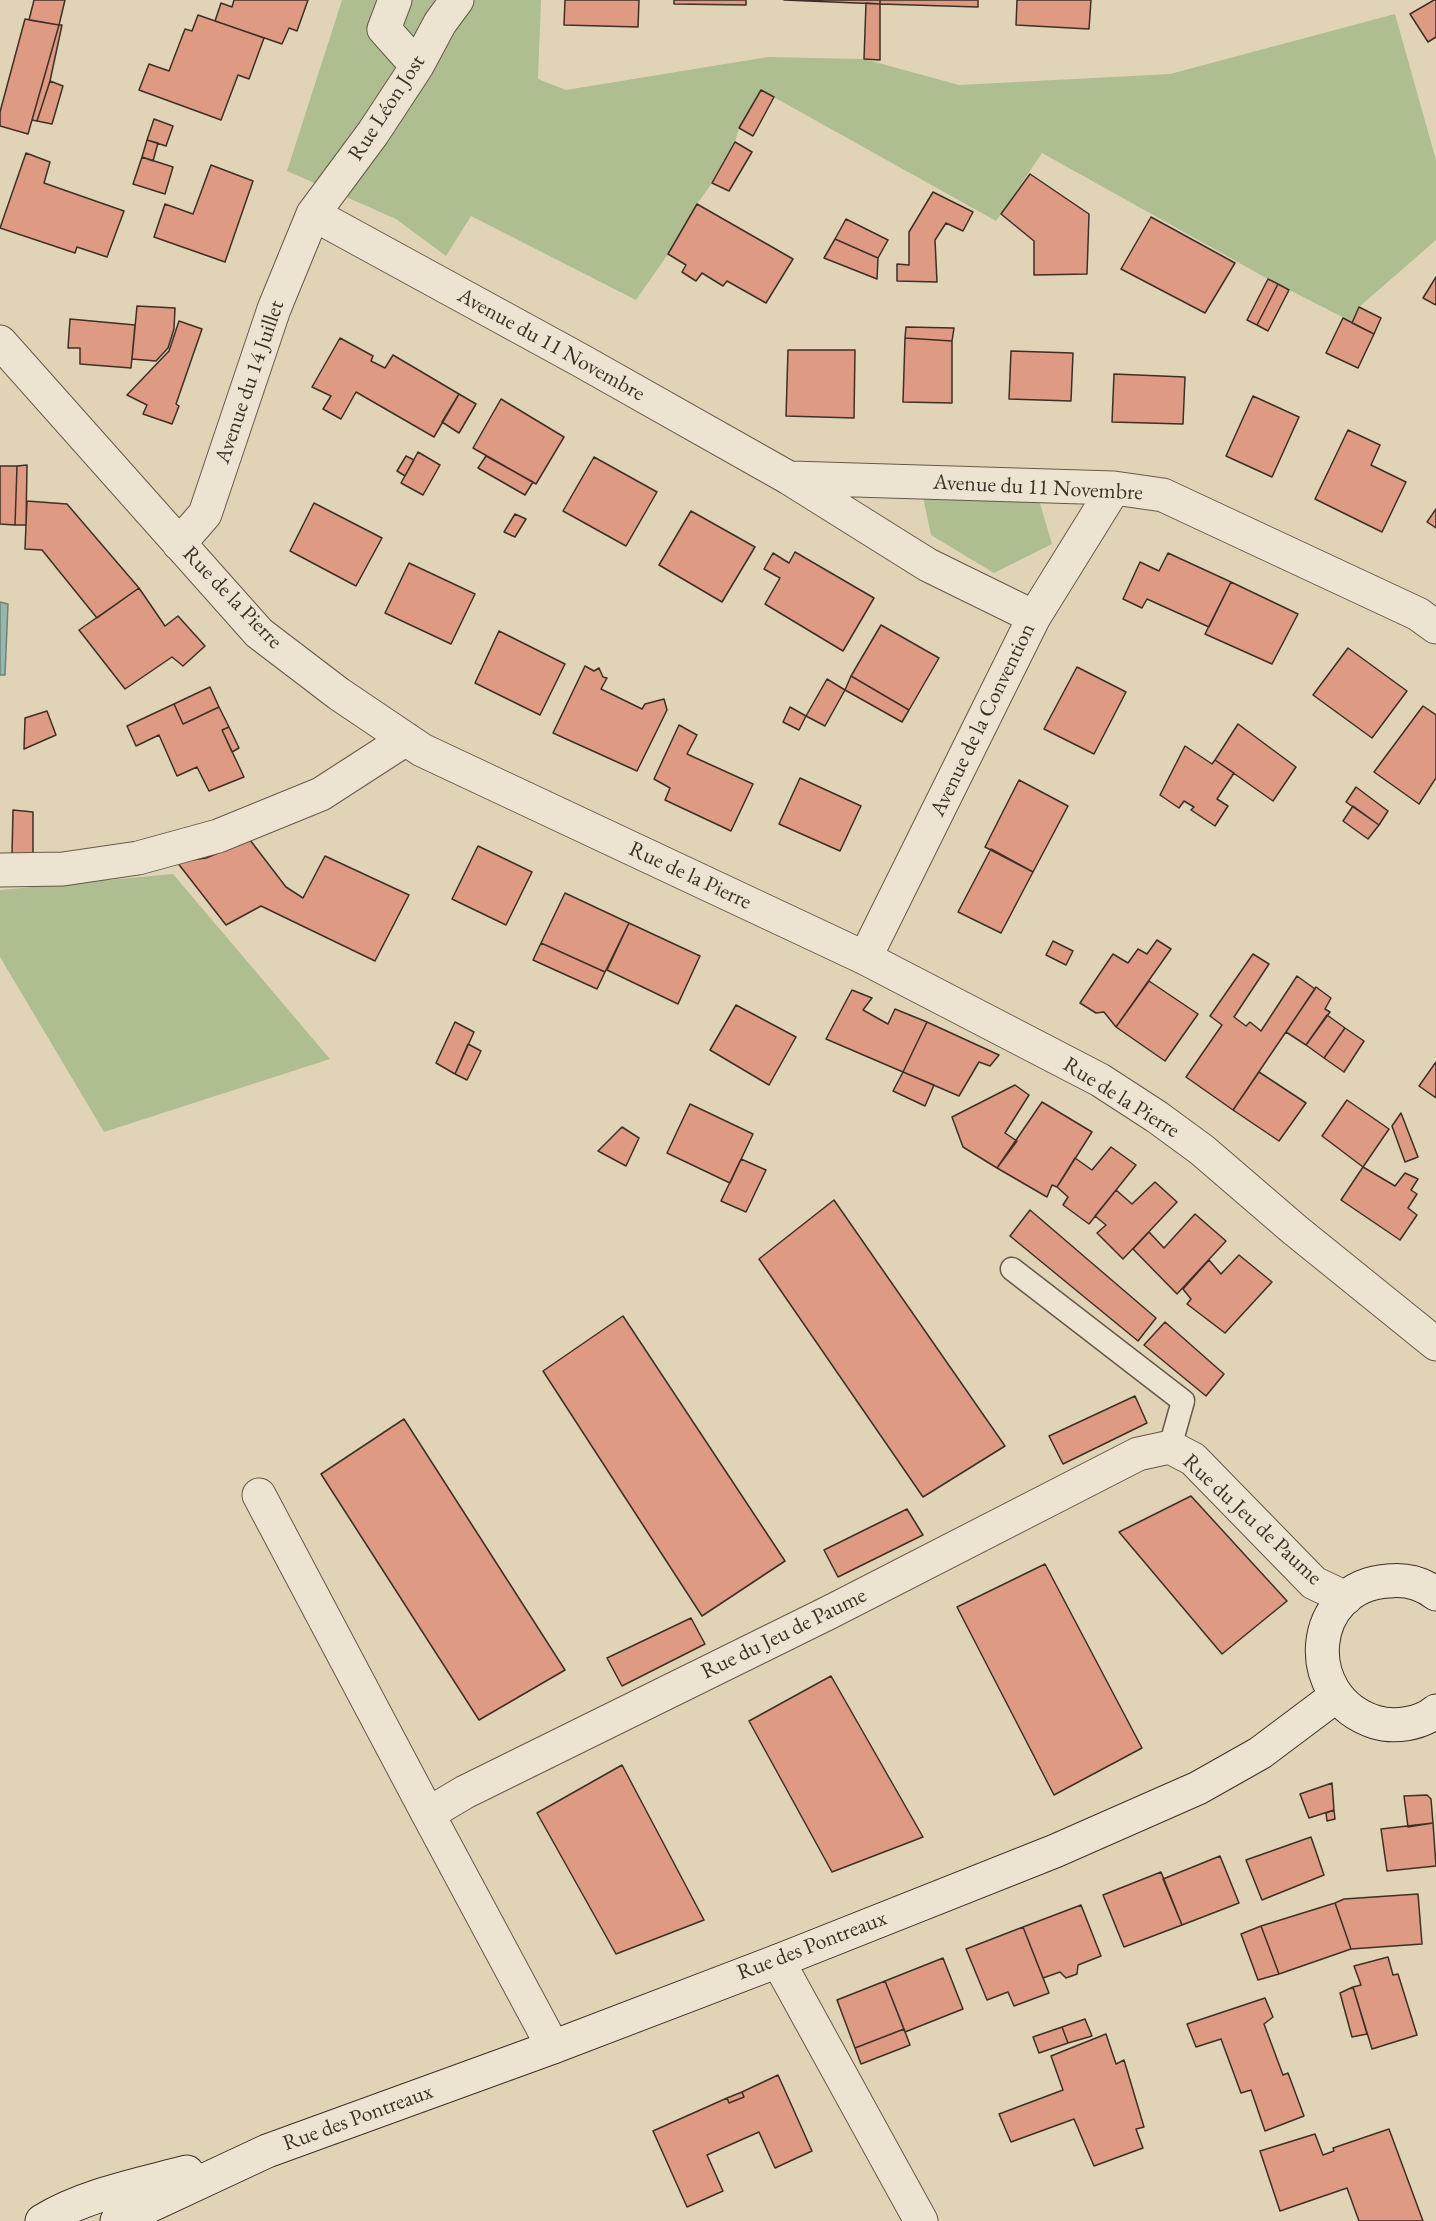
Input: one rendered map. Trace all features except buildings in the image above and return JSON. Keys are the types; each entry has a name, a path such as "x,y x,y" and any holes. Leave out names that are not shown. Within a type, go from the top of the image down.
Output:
{"street":[{"path":"395,0 384,29 417,66"},
{"name":"Rue Léon Jost","path":"313,214 373,133 417,66 440,23 457,0"},
{"name":"Avenue du 11 Novembre","path":"313,214 580,360 789,478 928,565 1034,617"},
{"name":"Avenue du 14 Juillet","path":"179,544 205,514 274,309 313,214"},
{"name":"Rue de la Pierre","path":"0,342 259,633 339,694 422,750 865,958 1100,1080 1202,1150 1295,1230 1436,1344"},
{"name":"Avenue du 11 Novembre","path":"789,478 1114,488 1163,495 1418,614 1436,627"},
{"name":"Avenue de la Convention","path":"865,958 1034,617 1114,488"},
{"path":"0,870 63,869 138,858 219,836 321,794 406,739"},
{"name":"Rue du Jeu de Paume","path":"428,1814 465,1792 830,1612 1138,1454 1170,1447 1193,1459 1314,1583 1346,1598"},
{"path":"259,1495 554,2047"},
{"path":"1434,1719 1397,1725 1380,1724 1363,1718 1336,1696 1324,1672 1321,1645 1329,1619 1346,1598 1361,1587 1379,1581 1398,1580 1417,1583 1435,1591"},
{"name":"Rue des Pontreaux","path":"42,2221 60,2210 105,2194 267,2151 554,2047 1055,1851 1198,1788 1260,1753 1336,1696"},
{"path":"778,1961 921,2221"},
{"name":"Rue des Pontreaux","path":"117,2221 267,2151"}],"lane":[{"path":"1012,1269 1184,1401 1170,1447"}],"green space":[{"path":"342,0 541,0 538,79 566,90 768,57 864,59 959,85 1170,74 1395,14 1436,160 1436,240 1359,307 1352,322 1268,279 1042,153 996,221 761,90 712,183 636,300 471,216 446,256 396,219 287,171"},
{"path":"923,497 1039,500 1052,544 994,573 931,535"},
{"path":"173,874 330,1059 104,1132 0,957 0,890"}],"water":[{"path":"0,602 8,604 5,675 0,675"}]}
